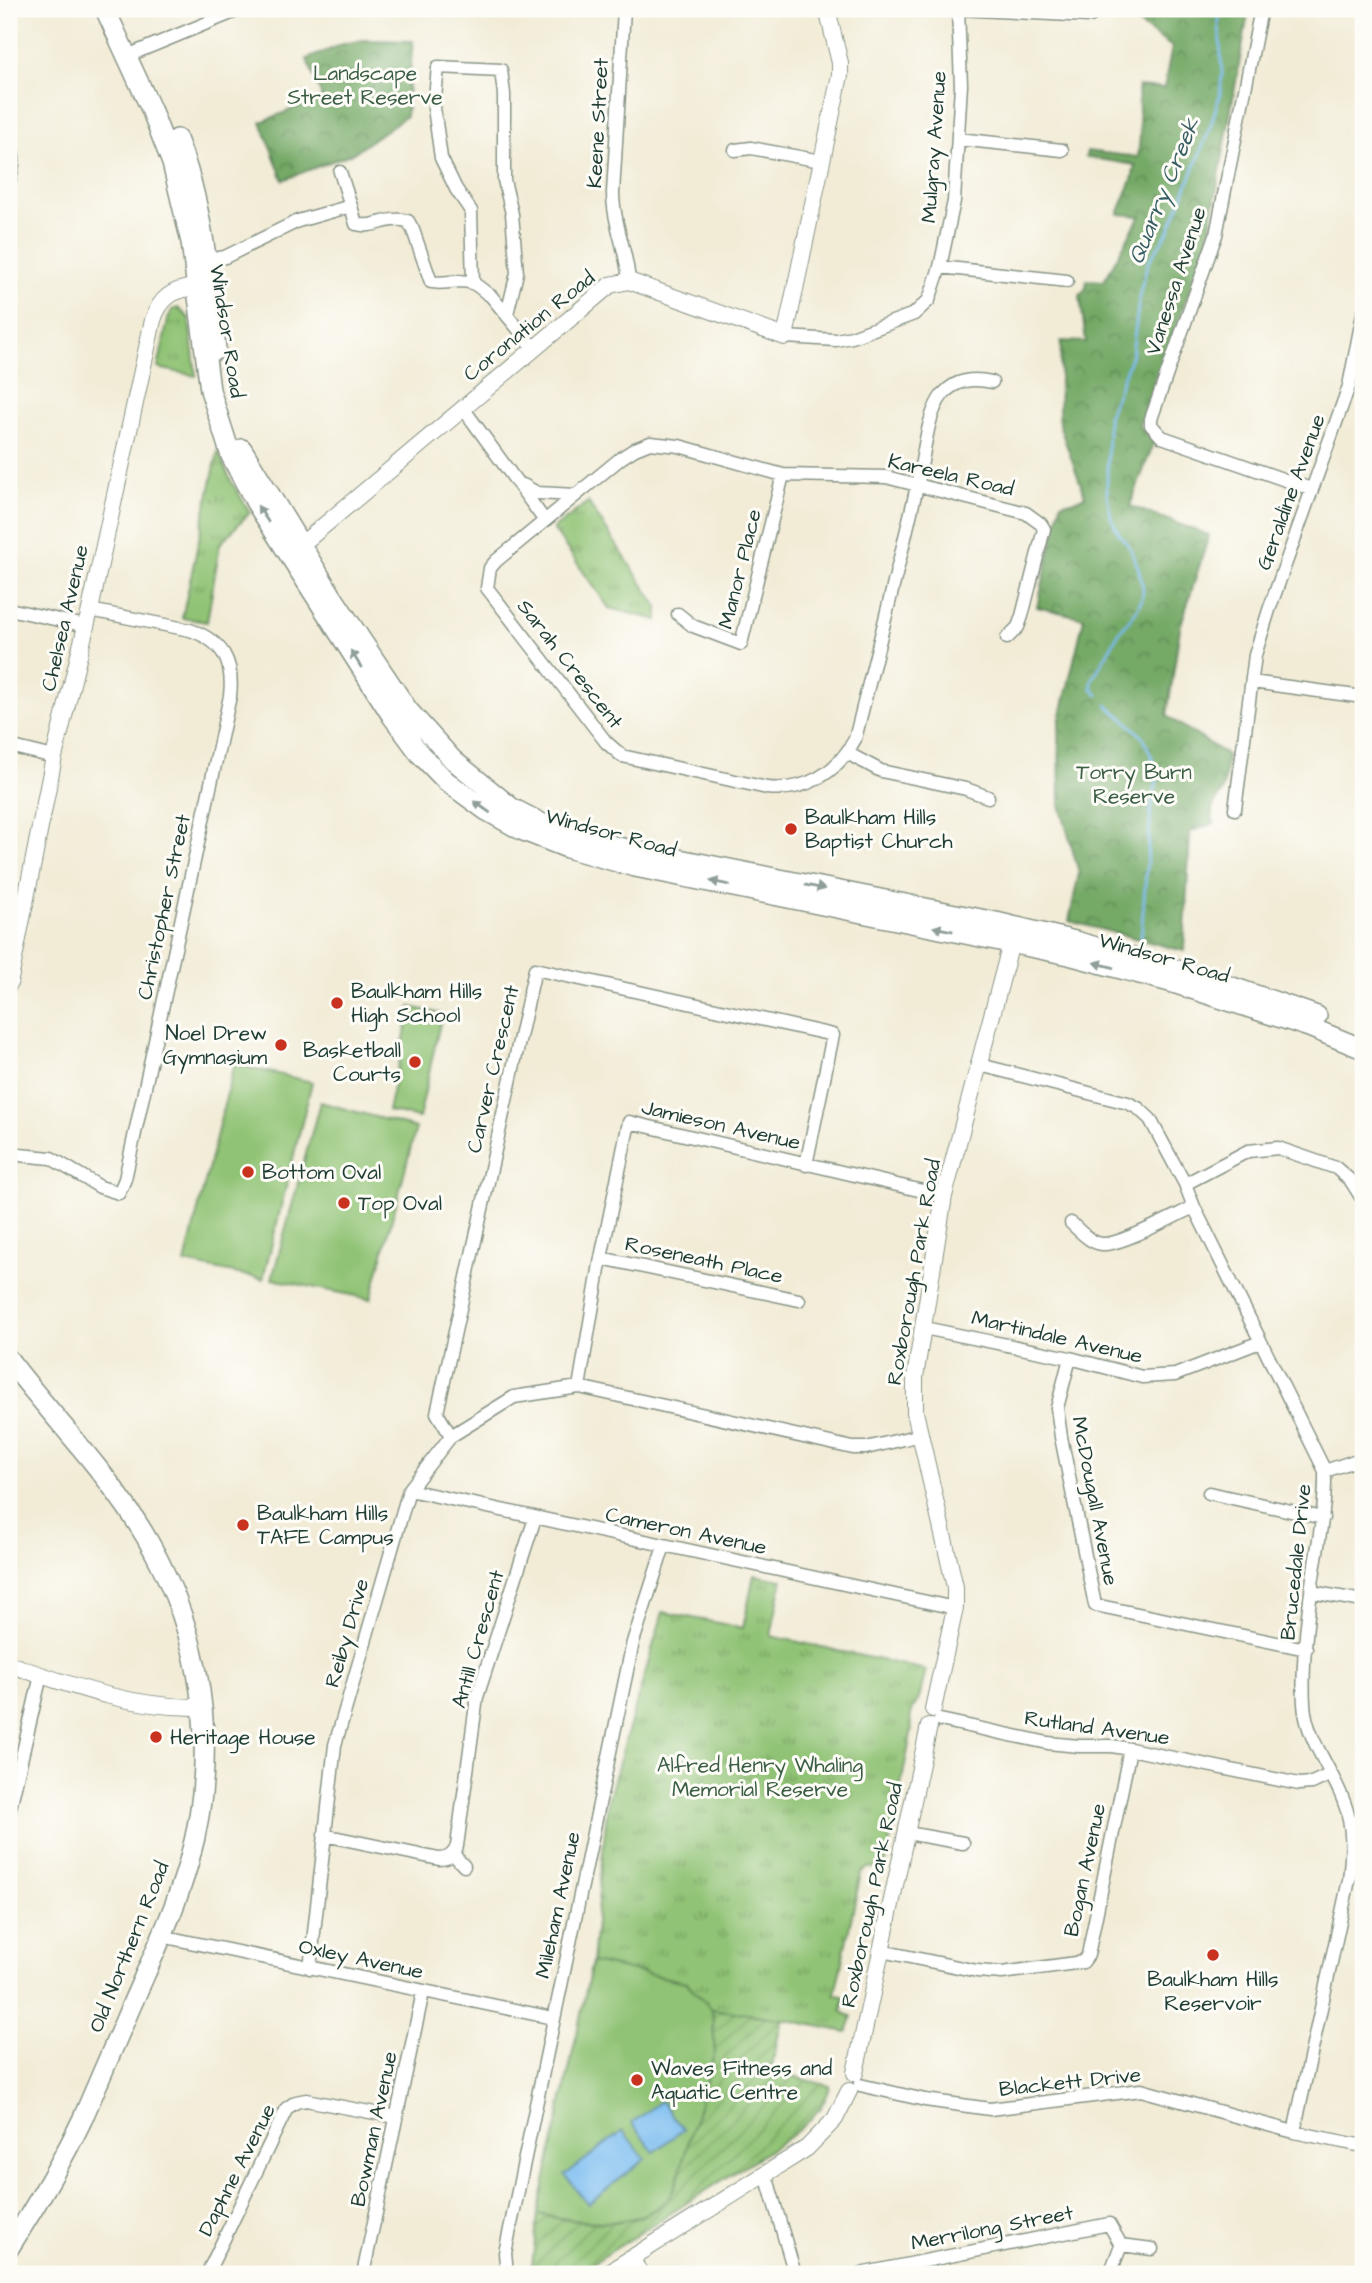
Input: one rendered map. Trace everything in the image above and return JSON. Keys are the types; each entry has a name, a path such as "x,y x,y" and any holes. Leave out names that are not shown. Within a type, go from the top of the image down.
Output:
{"main road":[{"name":"Windsor Road","path":"105,9 132,54 183,156 201,219 207,260 203,286 205,369 223,435 250,492 295,549 392,716 420,754 446,781 487,811 521,830 566,848 635,867 1013,935 1087,944 1209,979 1363,1034"},
{"name":"Windsor Road","path":"117,9 172,163 203,286"},
{"name":"Windsor Road","path":"1013,935 1069,955 1170,982 1309,1027 1363,1049"},
{"name":"Old Northern Road","path":"9,1360 113,1488 141,1528 161,1565 185,1626 198,1677 203,1707 205,1765 198,1822 183,1880 161,1936 81,2121 9,2248"}],"street":[{"path":"132,54 241,9"},
{"name":"Keene Street","path":"624,9 613,193 629,281"},
{"path":"785,337 839,75 839,63 827,9"},
{"path":"958,9 1090,16 1102,9"},
{"name":"Mulgray Avenue","path":"785,337 836,340 852,337 906,318 923,308 929,300 940,267 954,201 961,85 958,9"},
{"name":"Vanessa Avenue","path":"1261,9 1216,235 1151,425 1162,437 1311,489"},
{"path":"473,283 471,211 456,189 441,158 434,108 438,66 501,70 504,94 505,180 512,214 517,273 507,314"},
{"path":"958,139 1062,150"},
{"path":"9,145 14,161 9,183"},
{"path":"735,150 751,148 821,161"},
{"path":"340,172 356,225 365,226 395,218 408,221 414,230 431,282 473,283 491,296 534,348"},
{"path":"207,260 225,257 298,221 351,206"},
{"path":"940,267 1067,281"},
{"name":"Coronation Road","path":"295,549 610,285 629,281 785,337"},
{"name":"Chelsea Avenue","path":"9,984 54,757 88,618 153,320 157,307 164,298 178,290 203,286"},
{"name":"Geraldine Avenue","path":"1235,809 1255,655 1349,386 1363,314"},
{"name":"Sarah Crescent","path":"545,521 490,568 487,588 606,742 622,756 635,760 780,790 795,788 835,768 855,739 934,410 943,395 961,382 974,378 992,382"},
{"path":"463,408 545,521"},
{"name":"Kareela Road","path":"545,521 621,458 650,443 679,446 783,475 886,477 918,485 1026,513 1044,529 1022,617 1018,627 1007,638"},
{"name":"Manor Place","path":"678,614 693,626 741,644 783,475"},
{"path":"519,483 537,493 576,495"},
{"path":"9,609 88,618"},
{"name":"Christopher Street","path":"9,1154 51,1158 100,1186 119,1193 125,1179 230,696 232,680 227,657 205,635 190,630 88,618"},
{"path":"1252,682 1363,697"},
{"path":"9,746 54,757"},
{"path":"847,753 881,771 966,789 988,797"},
{"name":"Roxborough Park Road","path":"606,2274 766,2175 817,2140 841,2110 855,2083 906,1833 934,1718 955,1608 954,1576 914,1398 915,1377 944,1196 1013,935"},
{"name":"Carver Crescent","path":"451,1436 437,1413 535,969 833,1035 806,1165"},
{"name":"Brucedale Drive","path":"980,1065 1101,1096 1138,1108 1150,1119 1185,1184 1325,1471 1323,1518 1311,1592 1304,1706 1308,1727 1344,1800 1350,1822 1352,1855 1349,1880 1294,2132"},
{"name":"Jamieson Avenue","path":"579,1387 601,1258 629,1122 944,1196"},
{"path":"1185,1184 1248,1152 1278,1148 1336,1168 1352,1181 1363,1200"},
{"path":"1071,1223 1088,1238 1103,1244 1124,1239 1194,1207"},
{"name":"Roseneath Place","path":"601,1258 799,1300"},
{"name":"Martindale Avenue","path":"924,1328 1070,1358 1142,1377 1175,1375 1260,1342"},
{"name":"McDougall Avenue","path":"1070,1358 1057,1408 1096,1605 1306,1649"},
{"name":"Reiby Drive","path":"310,1968 335,1745 409,1490 451,1436 514,1396 579,1387 853,1448 866,1448 921,1435"},
{"path":"1325,1471 1363,1458"},
{"name":"Cameron Avenue","path":"409,1490 955,1608"},
{"path":"1209,1493 1323,1518"},
{"name":"Antill Crescent","path":"453,1854 457,1846 477,1698 535,1518"},
{"name":"Mileham Avenue","path":"507,2274 505,2253 634,1642 664,1546"},
{"path":"1311,1592 1363,1601"},
{"path":"9,1664 111,1697 180,1708 203,1707"},
{"path":"9,1812 41,1675"},
{"name":"Rutland Avenue","path":"934,1718 1048,1743 1130,1749 1299,1784 1312,1783 1331,1774"},
{"name":"Bogan Avenue","path":"881,1951 978,1971 1002,1973 1083,1962 1088,1955 1130,1749"},
{"path":"906,1833 962,1843"},
{"path":"324,1835 439,1859 453,1854 464,1866"},
{"name":"Oxley Avenue","path":"161,1936 553,2018"},
{"name":"Bowman Avenue","path":"363,2274 423,1992"},
{"name":"Blackett Drive","path":"855,2083 925,2100 990,2109 1141,2090 1294,2132 1363,2146"},
{"name":"Daphne Avenue","path":"207,2274 288,2108 296,2102 306,2101 396,2118"},
{"path":"766,2175 796,2274"},
{"name":"Merrilong Street","path":"860,2274 1109,2224 1121,2245"},
{"path":"1110,2274 1121,2245 1152,2249"},
{"path":"633,2258 643,2274"}],"green space":[{"name":"Torry Burn Reserve","path":"1128,9 1249,9 1207,244 1139,425 1154,442 1130,506 1209,535 1180,628 1167,716 1227,755 1226,773 1222,791 1212,808 1214,823 1190,832 1184,951 1069,921 1079,873 1060,805 1059,723 1084,618 1037,607 1061,503 1085,496 1061,430 1061,341 1086,342 1080,295 1086,288 1087,280 1104,281 1140,216 1118,214 1135,165 1086,157 1087,151 1138,157 1138,86 1164,88 1172,47 1131,18"},
{"name":"Landscape Street Reserve","path":"363,40 413,41 406,116 353,153 283,180 261,122 322,97 307,59 343,44"},
{"path":"178,308 189,318 196,376 158,368 168,319 172,310"},
{"path":"218,451 231,481 250,512 220,544 207,622 182,618"},
{"path":"588,502 658,607 658,620 609,608 553,529"},
{"name":"Basketball Courts","path":"411,1007 442,1014 419,1118 388,1111"},
{"name":"Bottom Oval","path":"234,1064 312,1082 263,1279 185,1263"},
{"name":"Top Oval","path":"320,1102 416,1128 371,1299 272,1279"},
{"name":"Alfred Henry Whaling Memorial Reserve","path":"754,1575 782,1580 771,1636 926,1670 912,1711 912,1729 885,1867 868,1868 861,1873 835,1994 845,1997 841,2011 852,2017 847,2032 712,2009 686,1982 592,1962 608,1800 663,1612 743,1628"},
{"name":"Waves Fitness and Aquatic Centre","path":"592,1962 686,1982 712,2009 715,2052 675,2188 663,2203 649,2213 612,2222 573,2220 538,2214"},
{"path":"712,2009 782,2019 771,2071 830,2086 824,2101 808,2121 788,2138 576,2274 531,2274 538,2214 574,2221 613,2222 632,2219 649,2213 664,2203 675,2188 715,2052"}],"water":[{"path":"661,2101 683,2129 654,2152 632,2123"},
{"path":"623,2131 645,2159 588,2204 565,2175"}],"waterway":[{"name":"Quarry Creek","path":"1098,695 1092,689 1092,680 1120,631 1136,611 1142,599 1143,588 1130,548 1111,517 1107,493 1108,417 1132,354 1140,292 1148,263 1169,230 1210,128 1220,94 1222,74 1218,9"},
{"name":"Quarry Creek","path":"1107,705 1144,739 1157,780 1151,809 1141,938"}],"place":[{"name":"Baulkham Hills Baptist Church","path":"791,829"},
{"name":"Baulkham Hills High School","path":"337,1003"},
{"name":"Noel Drew Gymnasium","path":"281,1045"},
{"name":"Basketball Courts","path":"415,1062"},
{"name":"Bottom Oval","path":"248,1172"},
{"name":"Top Oval","path":"344,1203"},
{"name":"Baulkham Hills TAFE Campus","path":"243,1525"},
{"name":"Heritage House","path":"156,1737"},
{"name":"Baulkham Hills Reservoir","path":"1213,1955"},
{"name":"Waves Fitness and Aquatic Centre","path":"637,2080"}]}
